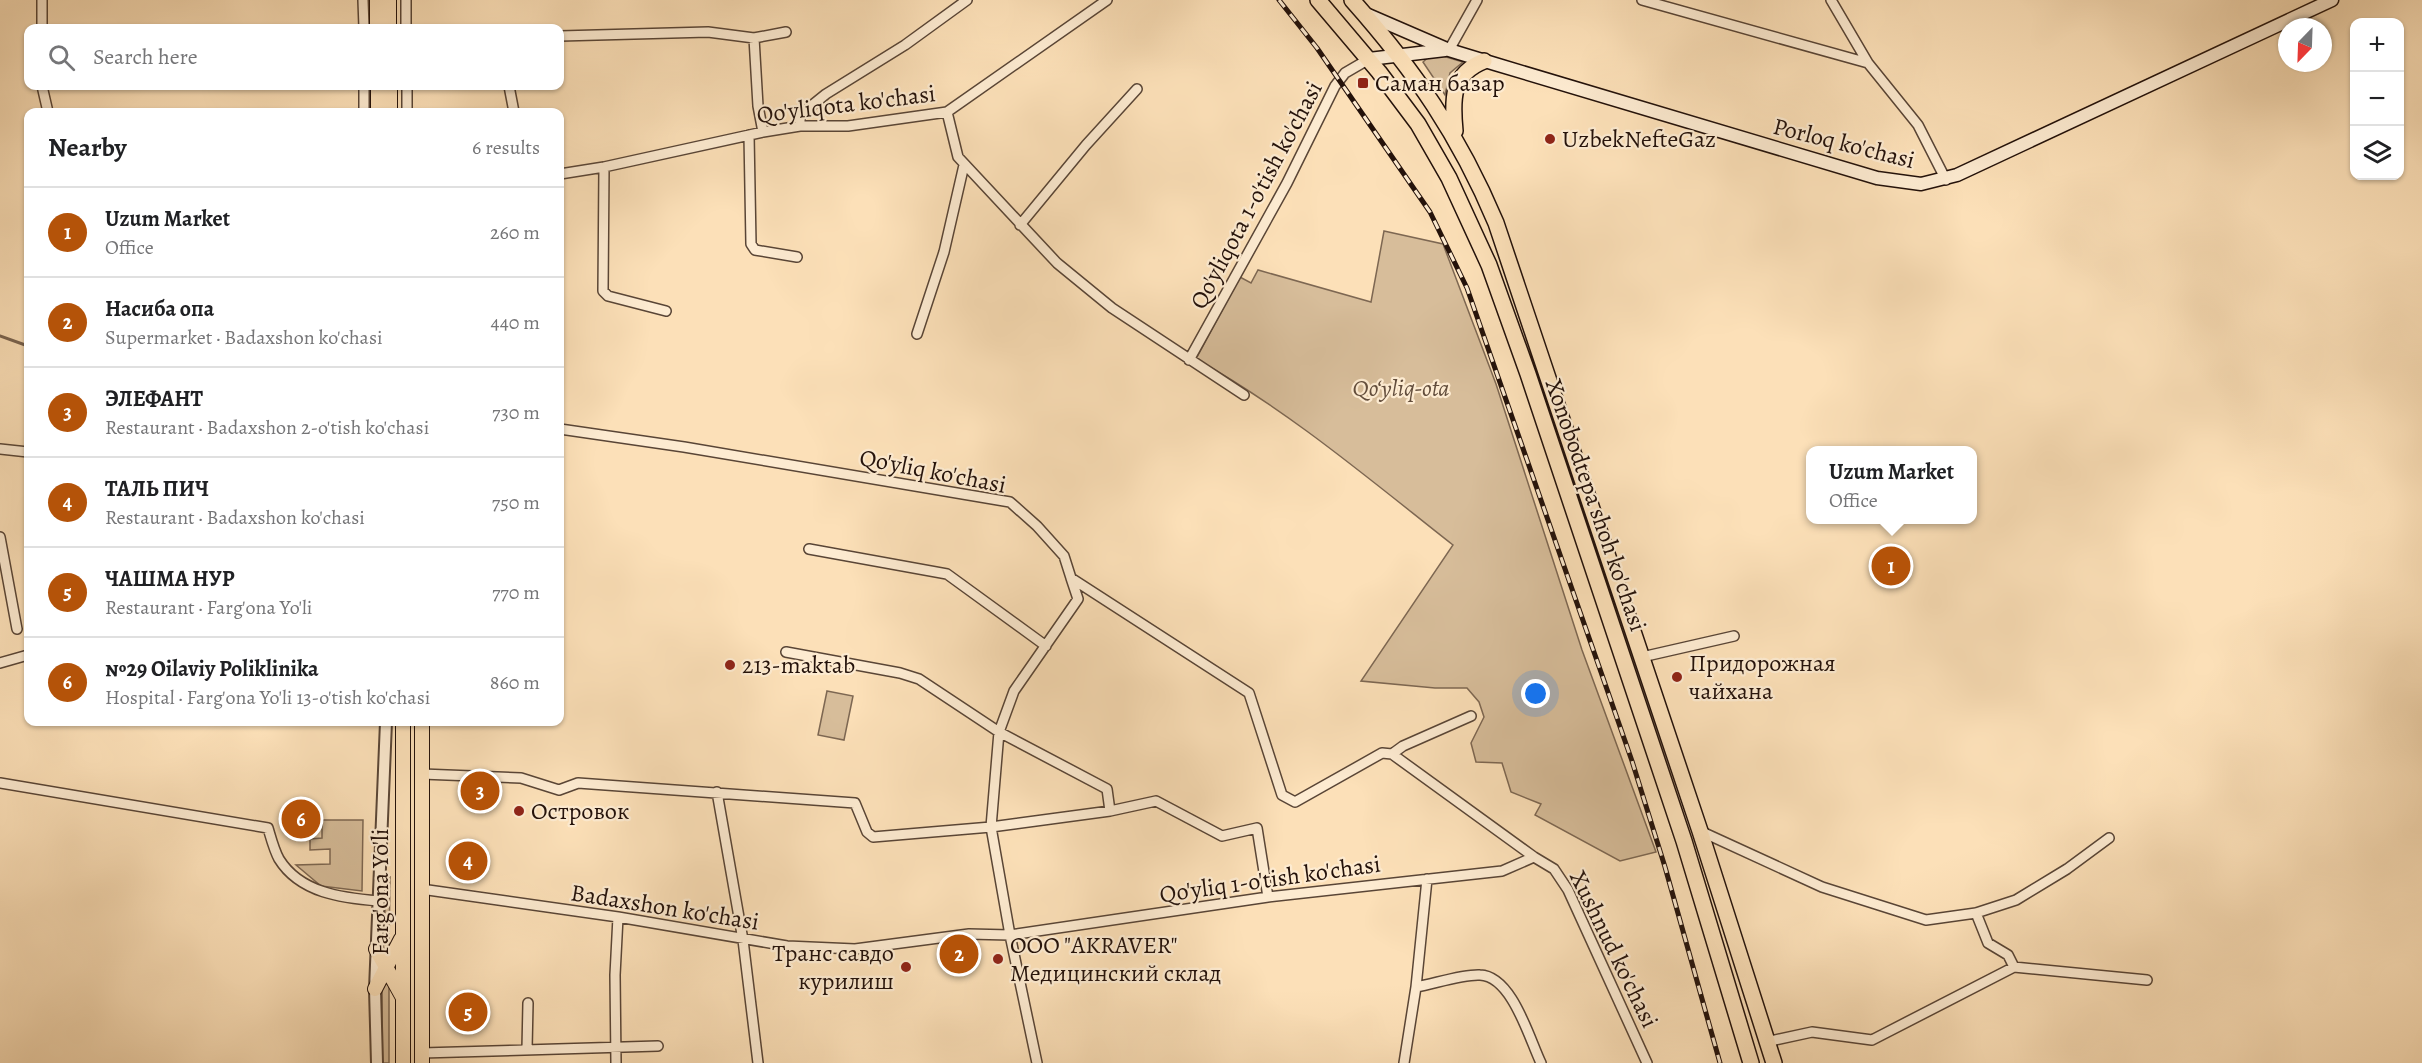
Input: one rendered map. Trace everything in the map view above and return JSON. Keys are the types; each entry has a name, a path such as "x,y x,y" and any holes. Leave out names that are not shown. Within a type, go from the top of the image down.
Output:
{"highway":[{"name":"Xonobodtepa shoh ko'chasi","path":"1318,0 1369,59 1429,143 1454,187 1482,248 1522,356 1684,841 1751,1063"},
{"name":"Xonobodtepa shoh ko'chasi","path":"1352,0 1400,57 1456,137 1475,172 1496,223 1701,831 1774,1063"},
{"path":"1456,137 1453,109 1456,86 1464,73 1484,61"},
{"path":"1624,662 1642,657"}],"main road":[{"path":"377,0 377,24"},
{"path":"388,0 389,24"},
{"name":"Porloq ko'chasi","path":"1363,13 1449,50 1484,61 1886,180 1921,184 1946,180 2332,0"},
{"path":"1369,59 1449,50"},
{"path":"378,90 378,108"},
{"path":"390,90 390,108"},
{"name":"Farg'ona Yo'li","path":"403,726 403,1063"},
{"name":"Farg'ona Yo'li","path":"422,726 423,1060"},
{"path":"375,989 384,967 402,937"},
{"path":"376,949 402,996"}],"street":[{"path":"42,0 42,24"},
{"path":"363,0 364,24"},
{"path":"406,0 406,24"},
{"path":"800,126 800,116 826,94 905,45 968,0"},
{"name":"Qo'yliqota ko'chasi","path":"564,173 800,126 848,126 947,112 1107,0"},
{"path":"1449,50 1477,0"},
{"path":"1642,0 1868,63"},
{"path":"1831,0 1868,63 1918,125 1946,180"},
{"path":"564,36 708,32 754,38 786,32"},
{"path":"754,38 758,106 763,132"},
{"name":"Qo'yliqota 1-o'tish ko'chasi","path":"1189,360 1287,183 1336,84 1357,64 1369,59"},
{"path":"1020,225 1086,145 1137,89"},
{"path":"43,90 47,108"},
{"path":"364,90 364,108"},
{"path":"407,90 407,108"},
{"path":"510,90 513,108"},
{"path":"947,112 958,157 964,165 1077,281 1189,360 1244,395"},
{"path":"749,135 751,244 755,250 797,257"},
{"path":"916,334 944,252 964,165"},
{"path":"604,167 603,291 608,296 666,311"},
{"name":"Qo'yliq ko'chasi","path":"564,430 684,447 1010,502 1037,526 1064,556 1078,599 1046,646"},
{"path":"0,449 24,452"},
{"path":"0,537 17,629"},
{"path":"810,549 946,573 1046,646 1014,691 999,732 991,827 1010,935 1037,1063"},
{"path":"1071,578 1250,693 1282,795 1295,802 1382,753 1393,753 1403,746 1471,716"},
{"path":"1642,657 1734,636"},
{"path":"786,652 900,673 919,679 999,732 1107,789 1110,811"},
{"path":"0,663 24,656"},
{"path":"377,1063 376,949 386,726"},
{"name":"Xushnud ko'chasi","path":"1393,753 1534,857 1554,869 1568,891 1647,1063"},
{"path":"422,774 521,778 559,790 578,783 855,802 867,832 873,837 991,827 1110,811 1156,801 1222,837 1257,828 1268,897"},
{"path":"0,783 268,828 278,858 295,880 319,891 379,901"},
{"path":"717,792 743,940 758,1063"},
{"path":"1701,831 1822,887 1926,920 1976,913 2016,900 2067,869 2109,838"},
{"name":"Qo'yliq 1-o'tish ko'chasi","path":"1010,935 1268,897 1502,871 1534,857"},
{"path":"1404,1063 1416,987 1426,879"},
{"name":"Badaxshon ko'chasi","path":"421,889 618,917 787,946 855,949 969,934 1010,935"},
{"path":"1976,913 1988,943 2008,955 2014,967"},
{"path":"616,1063 618,917"},
{"path":"1766,1041 1812,1032 1872,1040 2014,967 2146,980"},
{"path":"1416,987 1480,975 1500,981 1511,998 1541,1063"},
{"path":"527,1049 528,1003"},
{"path":"423,1060 527,1049 658,1046"}],"green space":[{"path":"1433,53 1463,62 1450,73 1445,95 1423,62"},
{"name":"Qo‘yliq-ota","path":"1384,231 1443,244 1496,384 1582,650 1656,852 1620,861 1535,815 1541,804 1511,792 1502,763 1476,762 1471,743 1484,717 1479,702 1467,688 1435,688 1361,681 1453,545 1296,423 1196,359 1240,277 1251,283 1258,270 1371,302"},
{"path":"827,691 853,696 844,740 818,735"},
{"path":"322,820 363,820 362,891 321,886 296,865 330,864 330,849 310,850 310,839 322,838"},
{"path":"390,877 389,954 382,953 387,878"},
{"path":"385,980 389,983 389,1063 382,1063 382,983"}],"waterway":[{"path":"0,336 24,345"}],"railway":[{"path":"1279,0 1317,48 1430,212 1467,288 1632,761 1665,867 1720,1063"}],"place":[{"name":"Саман базар","path":"1363,83"},
{"name":"UzbekNefteGaz","path":"1550,139"},
{"name":"Uzum Market","path":"1891,566"},
{"name":"213-maktab","path":"730,665"},
{"name":"Придорожная чайхана","path":"1677,677"},
{"name":"ЭЛЕФАНТ","path":"480,791"},
{"name":"Островок","path":"519,811"},
{"name":"№29 Oilaviy Poliklinika","path":"301,819"},
{"name":"ТАЛЬ ПИЧ","path":"468,861"},
{"name":"Насиба опа","path":"959,954"},
{"name":"ООО \"AKRAVER\" Медицинский склад","path":"998,959"},
{"name":"Транс савдо курилиш","path":"906,967"},
{"name":"ЧАШМА НУР","path":"468,1012"}]}
